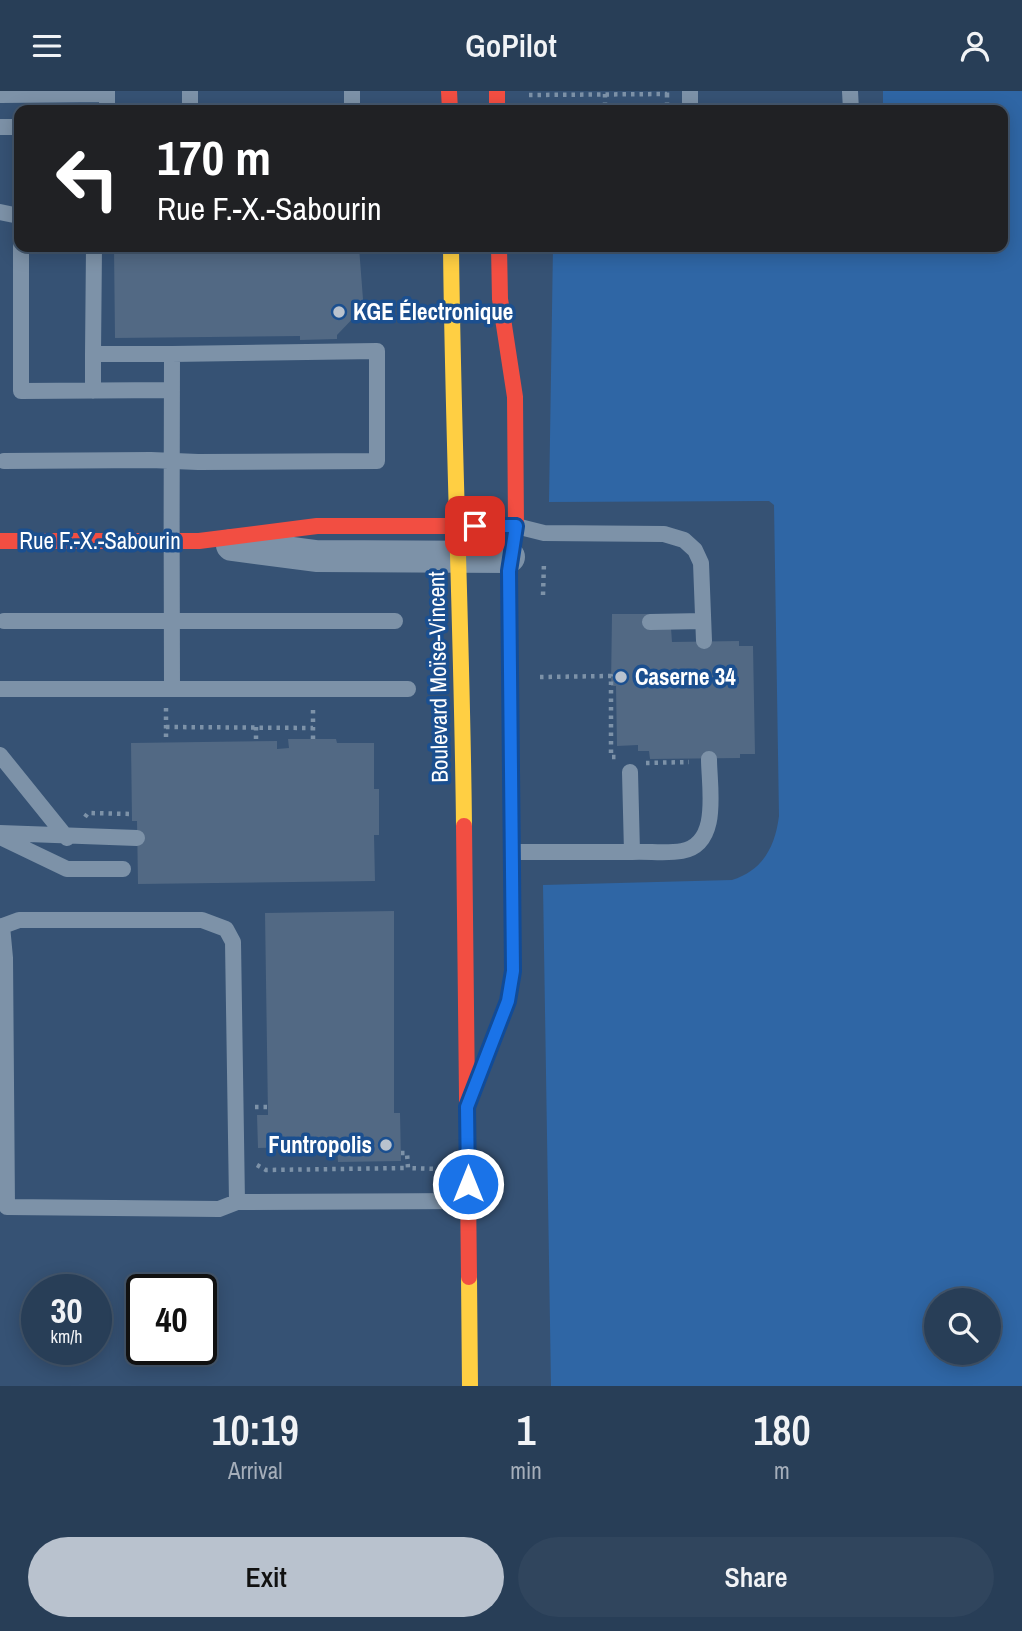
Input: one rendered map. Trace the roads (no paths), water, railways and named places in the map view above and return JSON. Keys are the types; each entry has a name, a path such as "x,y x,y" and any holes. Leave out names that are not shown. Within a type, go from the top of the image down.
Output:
{"street":[{"name":"Boulevard Moïse-Vincent","path":"451,252 470,1386"},
{"name":"Boulevard Moïse-Vincent","path":"467,1107 512,983 509,557 516,526 514,384 500,299 499,252"},
{"name":"Rue F.-X.-Sabourin","path":"0,541 185,541 317,526 516,526"},
{"name":"Rue F.-X.-Sabourin","path":"185,541 316,556 509,557"}],"lane":[{"path":"0,95 107,98"},
{"path":"21,252 21,391 172,390"},
{"path":"93,391 94,252"},
{"path":"4,461 377,461 376,351 93,354"},
{"path":"169,696 171,622 185,541 172,462 172,354"},
{"path":"516,526 544,533 664,534 684,540 695,550 701,563 704,641"},
{"path":"509,557 544,533"},
{"path":"5,621 395,621"},
{"path":"650,622 703,621"},
{"path":"0,689 169,696 408,689"},
{"path":"0,755 67,838"},
{"path":"512,852 681,851 698,843 709,824 709,759"},
{"path":"630,764 632,852"},
{"path":"0,835 137,838"},
{"path":"0,835 67,869 123,870"},
{"path":"237,1202 233,942 226,929 202,920 19,920 1,927 5,958 7,1207 219,1209 237,1202 468,1201"}],"place":[{"name":"KGE Électronique","path":"339,312"},
{"name":"Caserne 34","path":"621,677"},
{"name":"Funtropolis","path":"386,1145"}]}
